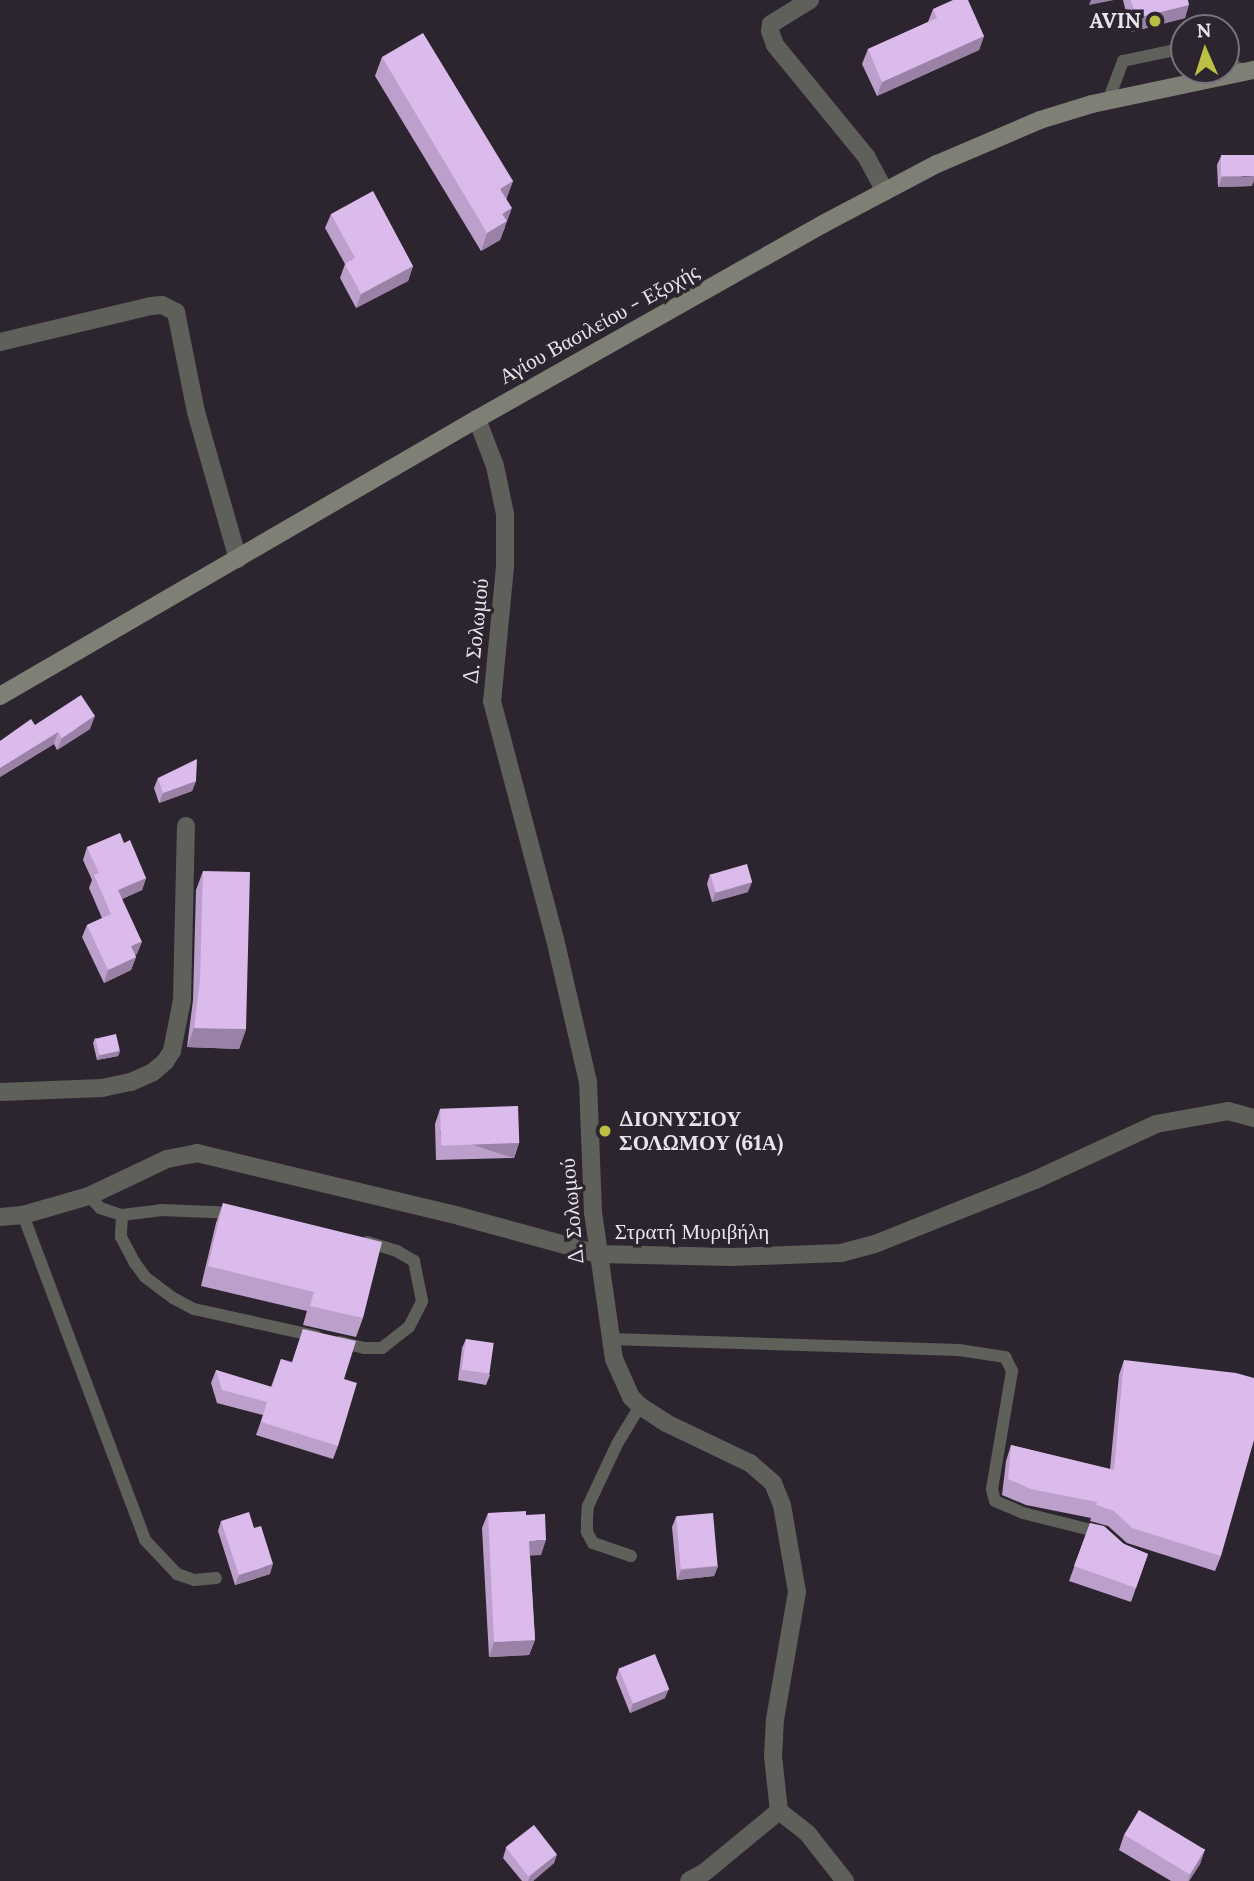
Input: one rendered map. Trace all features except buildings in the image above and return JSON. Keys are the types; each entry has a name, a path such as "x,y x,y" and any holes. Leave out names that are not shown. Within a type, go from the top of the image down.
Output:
{"main road":[{"name":"Αγίου Βασιλείου - Εξοχής","path":"0,696 477,419 885,191 981,142 1040,120 1108,101 1250,71"}],"street":[{"path":"810,0 771,24 770,31 775,45 866,156 885,191"},
{"path":"0,342 152,306 162,305 176,312 196,412 238,559"},
{"name":"Δ. Σολωμού","path":"477,419 495,466 505,514 505,567 492,701 558,952 588,1082 590,1174 598,1254 614,1359 623,1383 640,1406 666,1423 750,1463 773,1483 782,1505 797,1592 775,1719 773,1756 779,1811"},
{"path":"0,1092 102,1088 131,1082 153,1072 165,1062 172,1051 182,1000 186,826"},
{"name":"Στρατή Μυριβήλη","path":"0,1217 23,1215 89,1196 167,1160 197,1153 316,1184 459,1216 598,1254 732,1257 841,1253 875,1244 1035,1180 1156,1124 1228,1111 1254,1118"},
{"path":"690,1881 779,1811 808,1834 845,1881"}],"lane":[{"path":"1108,101 1123,61 1170,51"},
{"path":"89,1196 100,1208 122,1215 160,1210 201,1210 256,1217"},
{"path":"23,1215 145,1540 177,1574 194,1580 216,1578"},
{"path":"122,1215 121,1237 145,1277 194,1310 364,1349 382,1348 409,1328 422,1301 418,1268 414,1261 397,1251 358,1240"},
{"path":"610,1339 959,1350 1005,1357 1012,1371 992,1489 995,1501 1036,1516 1103,1533 1112,1542"},
{"path":"631,1556 593,1543 587,1532 587,1519 588,1506 607,1464 640,1406"}],"place":[{"name":"AVIN","path":"1155,21"},
{"name":"ΔΙΟΝΥΣΙΟΥ ΣΟΛΩΜΟΥ (61Α)","path":"605,1131"}]}
